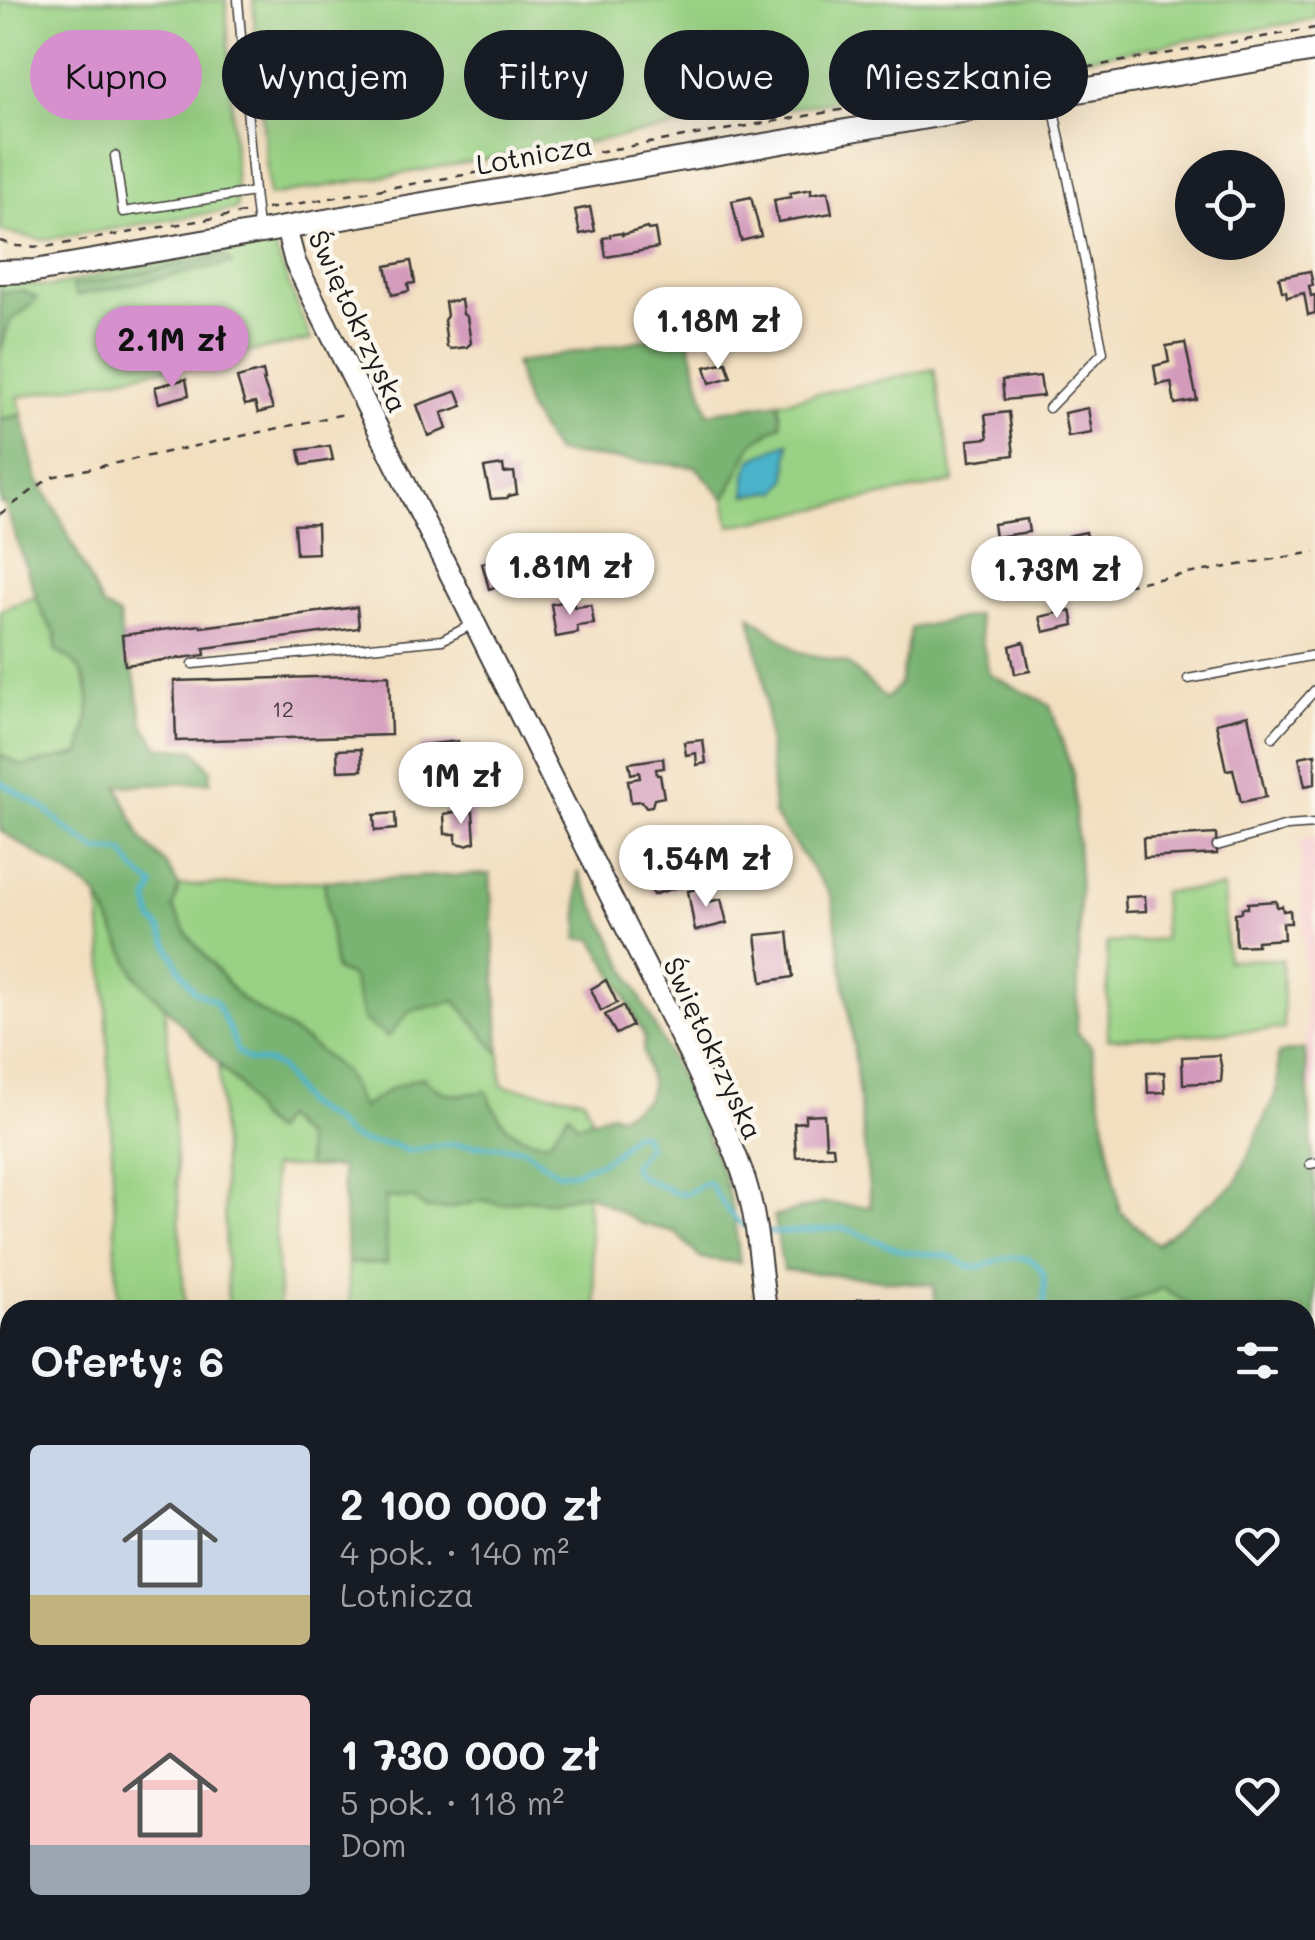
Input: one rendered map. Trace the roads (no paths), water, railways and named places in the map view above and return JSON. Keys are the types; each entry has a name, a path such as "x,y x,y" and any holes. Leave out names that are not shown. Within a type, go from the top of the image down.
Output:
{"main road":[{"name":"Lotnicza","path":"1088,88 1314,47"},
{"name":"Lotnicza","path":"0,272 35,272 257,222 286,228 907,120"}],"street":[{"name":"Świętokrzyska","path":"286,228 295,262 731,1144 746,1183 765,1300"}],"lane":[{"path":"238,0 257,222"},
{"path":"1049,408 1103,352 1056,120"},
{"path":"115,156 124,212 254,192"},
{"path":"193,664 442,640 475,623"},
{"path":"1188,679 1315,654"},
{"path":"1273,737 1315,690"},
{"path":"1217,846 1286,826 1315,824"}],"water":[{"path":"789,442 787,480 778,491 746,495 746,474 752,459"}],"waterway":[{"path":"0,782 45,809 99,851 123,852 135,870 154,886 148,900 152,919 194,991 215,1001 237,1051 249,1061 269,1062 280,1068 304,1104 347,1135 408,1151 452,1144 523,1148 557,1173 574,1172 601,1162 633,1133 643,1134 647,1147 632,1165 637,1175 676,1193 686,1194 709,1183 731,1214 748,1227"},
{"path":"764,1231 844,1228 905,1252 949,1256 967,1266 983,1267 1016,1257 1030,1259 1044,1275 1044,1300"}]}
